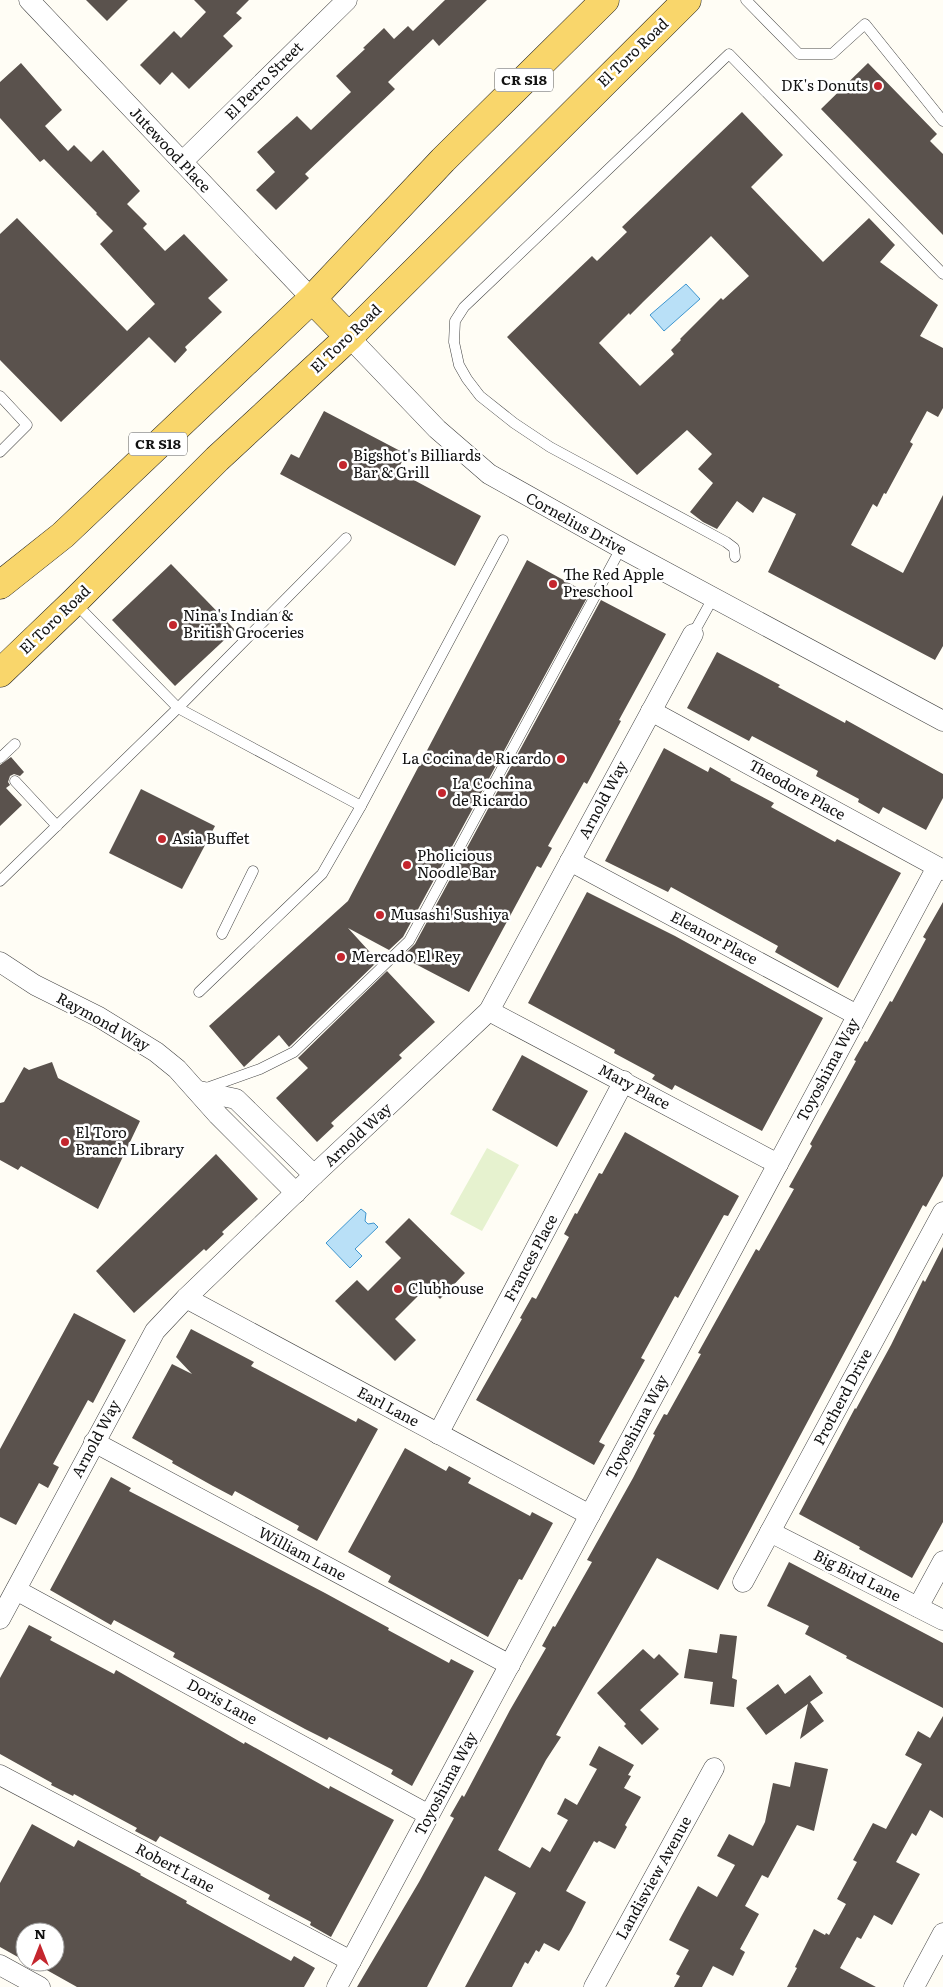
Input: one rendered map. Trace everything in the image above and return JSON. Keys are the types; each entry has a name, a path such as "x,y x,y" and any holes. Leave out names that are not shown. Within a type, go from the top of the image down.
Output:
{"main road":[{"name":"CR S18","path":"0,585 63,534 312,299 443,160 606,0"},
{"name":"El Toro Road","path":"0,673 217,459 349,338 687,0"},
{"path":"312,299 349,338"}],"street":[{"name":"Jutewood Place","path":"29,0 312,299"},
{"name":"El Perro Street","path":"182,162 347,0"},
{"name":"Cornelius Drive","path":"349,338 437,429 489,474 621,548 943,721"},
{"name":"Arnold Way","path":"0,1619 155,1331 186,1298 489,1011 693,634"},
{"name":"Theodore Place","path":"651,711 940,868"},
{"name":"Eleanor Place","path":"570,862 858,1015"},
{"name":"Toyoshima Way","path":"337,1987 858,1015 940,868"},
{"name":"Raymond Way","path":"0,962 35,985 99,1017 156,1052 178,1069 218,1115 296,1193"},
{"name":"Mary Place","path":"489,1011 778,1164"},
{"name":"Frances Place","path":"438,1434 624,1081"},
{"path":"199,1092 236,1099 314,1176"},
{"name":"Protherd Drive","path":"743,1582 943,1212"},
{"name":"Earl Lane","path":"186,1298 590,1515"},
{"name":"William Lane","path":"94,1442 510,1665"},
{"name":"Big Bird Lane","path":"770,1532 943,1620"},
{"path":"918,1607 943,1562"},
{"name":"Doris Lane","path":"16,1590 429,1815"},
{"name":"Landisview Avenue","path":"594,1987 714,1768"},
{"name":"Robert Lane","path":"0,1775 351,1961"},
{"path":"914,1987 943,1933"},
{"path":"0,1966 40,1987"}],"lane":[{"path":"746,0 800,54 832,54 865,24 943,121"},
{"path":"735,557 734,548 726,542 550,447 514,423 480,396 467,380 459,365 454,342 455,321 464,307 729,54 943,274"},
{"path":"0,396 27,425 0,452"},
{"path":"0,881 178,708 346,538"},
{"path":"199,992 322,874 361,806 503,540"},
{"path":"199,1092 260,1069 294,1052 408,941 621,548"},
{"path":"693,634 713,598"},
{"path":"74,602 178,708 361,806"},
{"path":"0,758 15,744"},
{"path":"15,781 57,826"},
{"path":"222,934 253,871"}],"green space":[{"path":"487,1148 519,1165 482,1231 450,1214"}],"water":[{"path":"686,284 700,299 664,331 650,315"},
{"path":"361,1209 366,1213 365,1221 368,1224 374,1223 378,1227 355,1249 362,1256 350,1268 326,1243"}],"building":[{"path":"86,0 128,0 107,21"},
{"path":"194,0 249,0 236,13 242,18 223,36 233,46 189,89 172,72 160,85 140,65 174,31 181,38 206,12"},
{"path":"445,0 487,0 439,46 433,39 388,82 395,89 305,174 309,178 276,210 256,190 275,172 257,152 297,116 311,130 351,92 336,76 365,49 363,48 384,28 394,39 408,26 413,31"},
{"path":"21,63 62,110 45,126 68,151 74,145 91,162 103,150 140,191 127,204 147,224 143,228 165,251 184,234 228,280 208,298 222,312 185,347 187,350 175,363 149,337 61,422 0,360 0,234 17,218 127,331 155,304 100,244 113,231 44,159 40,162 0,118 0,82"},
{"path":"868,63 937,134 930,141 943,154 943,235 821,109"},
{"path":"742,112 783,155 751,187 823,262 869,218 895,245 880,262 938,305 920,336 943,348 943,408 938,417 927,411 910,442 913,444 886,494 884,493 877,507 873,504 851,545 903,573 943,495 943,646 935,660 768,572 796,514 763,497 753,513 737,501 717,529 703,522 690,512 713,483 698,469 712,454 687,430 637,475 507,337 592,256 597,261 627,232 622,227","holes":["711,236 749,276 723,300 721,298 680,339 671,350 674,354 640,386 599,343"]},
{"path":"324,411 406,454 397,471 481,516 455,566 280,474 291,454 299,458"},
{"path":"527,560 589,594 403,937 389,950 348,928 378,961 289,1047 279,1035 244,1067 209,1026 348,901"},
{"name":"Nina's Indian & British Groceries","path":"171,564 235,630 175,686 112,620"},
{"path":"601,600 666,634 619,720 621,721 587,784 584,782 548,846 552,848 541,868 537,866 469,992 402,957 415,944"},
{"path":"717,652 780,685 778,687 845,723 846,720 943,774 943,798 926,830 883,807 879,814 858,802 859,799 816,776 818,771 752,736 749,741 687,708"},
{"path":"664,748 708,772 710,767 730,780 774,803 771,807 835,842 837,839 901,873 838,988 775,952 778,946 671,887 668,892 605,861"},
{"path":"11,757 24,772 20,776 14,774 10,776 8,782 10,785 6,788 22,805 0,826 0,765"},
{"name":"Asia Buffet","path":"141,789 215,826 182,889 109,853"},
{"path":"587,892 675,936 823,1018 762,1131 675,1085 672,1090 652,1079 655,1075 614,1053 615,1050 528,1003"},
{"path":"943,902 943,1176 926,1207 923,1205 718,1590 657,1558 556,1735 561,1737 546,1760 498,1850 530,1868 542,1847 550,1852 568,1820 557,1814 565,1798 577,1805 597,1769 589,1765 599,1746 634,1765 628,1775 631,1776 624,1788 641,1797 625,1825 627,1827 615,1849 599,1841 597,1843 594,1841 566,1891 586,1902 571,1931 559,1951 544,1943 539,1952 536,1950 528,1964 525,1962 512,1987 465,1987 516,1893 485,1876 427,1987 357,1987 419,1882 454,1818 450,1816 462,1795 464,1797 510,1710 546,1648 542,1646 592,1562 587,1560 633,1478 655,1435 653,1434 664,1414 667,1415 701,1354 698,1353 756,1249 759,1251 794,1189 789,1187 812,1146 810,1144 856,1061 854,1060 865,1041 867,1042 890,1001 892,1002 926,939 923,937"},
{"path":"387,971 435,1022 399,1055 402,1058 331,1123 334,1126 317,1142 276,1098 308,1068 298,1058"},
{"path":"522,1055 588,1091 557,1147 492,1110"},
{"name":"El Toro Branch Library","path":"52,1062 58,1078 140,1121 98,1209 21,1166 18,1170 0,1160 0,1103 4,1102 24,1067 29,1070"},
{"path":"625,1132 739,1196 728,1216 724,1215 678,1298 675,1296 641,1358 645,1360 599,1442 605,1445 594,1465 476,1400 522,1319 520,1318 532,1297 536,1299 569,1237 564,1234 575,1213 577,1214 599,1173 602,1174"},
{"path":"216,1154 258,1199 222,1232 224,1234 206,1251 204,1249 134,1313 96,1271"},
{"name":"Clubhouse","path":"409,1218 465,1273 440,1299 428,1286 395,1319 416,1340 395,1361 335,1301 357,1280 368,1291 401,1258 385,1242"},
{"path":"943,1247 943,1522 912,1578 799,1514 891,1345 923,1280 925,1282"},
{"path":"74,1313 126,1340 93,1403 88,1400 53,1464 59,1467 48,1488 39,1483 16,1525 0,1517 0,1449"},
{"path":"191,1329 254,1362 251,1366 356,1422 358,1418 378,1429 317,1541 297,1530 299,1526 235,1491 232,1496 213,1486 132,1438 172,1364 192,1374 176,1357"},
{"path":"405,1448 446,1471 449,1466 471,1478 468,1483 530,1516 532,1512 553,1523 522,1580 519,1579 488,1637 388,1582 391,1576 348,1552"},
{"path":"111,1477 131,1488 129,1491 325,1593 449,1663 451,1659 474,1671 412,1786 391,1774 393,1770 329,1737 327,1740 305,1729 173,1657 175,1653 114,1620 111,1625 50,1590"},
{"path":"789,1562 943,1643 943,1708 846,1658 847,1656 805,1634 809,1626 767,1606"},
{"path":"29,1625 52,1637 50,1640 114,1674 116,1670 244,1744 245,1742 329,1789 330,1786 394,1820 331,1937 310,1925 311,1922 268,1899 270,1895 160,1836 156,1842 135,1831 137,1828 74,1794 73,1796 51,1785 52,1783 0,1754 0,1678"},
{"path":"720,1634 737,1636 732,1678 737,1680 734,1707 710,1704 713,1682 684,1678 689,1649 717,1653"},
{"path":"643,1649 654,1659 659,1654 679,1674 640,1710 659,1729 642,1745 624,1726 626,1724 597,1693"},
{"path":"810,1675 823,1693 810,1702 824,1721 800,1739 808,1704 766,1735 746,1708 778,1684 785,1694"},
{"path":"943,1716 943,1818 930,1810 916,1836 912,1833 896,1862 920,1874 892,1925 874,1915 861,1939 857,1937 840,1968 876,1987 787,1987 814,1929 829,1935 846,1904 837,1899 857,1862 853,1860 873,1823 886,1829 922,1764 905,1755 918,1731 930,1738"},
{"path":"795,1762 828,1769 814,1831 797,1825 768,1878 762,1875 745,1906 759,1914 740,1949 745,1952 733,1976 713,1966 702,1987 674,1987 680,1976 676,1974 689,1950 669,1940 681,1917 698,1886 717,1897 735,1865 717,1856 729,1834 753,1846 765,1822 773,1783 790,1787"},
{"path":"32,1824 74,1847 78,1840 141,1874 187,1901 186,1903 291,1961 294,1956 315,1968 304,1987 77,1987 50,1972 65,1972 65,1922 15,1922 15,1955 0,1947 0,1883"}],"place":[{"name":"DK's Donuts","path":"878,86"},
{"name":"Bigshot's Billiards Bar & Grill","path":"343,465"},
{"name":"The Red Apple Preschool","path":"553,584"},
{"name":"Nina's Indian & British Groceries","path":"173,625"},
{"name":"La Cocina de Ricardo","path":"561,759"},
{"name":"La Cochina de Ricardo","path":"442,793"},
{"name":"Asia Buffet","path":"162,839"},
{"name":"Pholicious Noodle Bar","path":"407,865"},
{"name":"Musashi Sushiya","path":"380,915"},
{"name":"Mercado El Rey","path":"341,957"},
{"name":"El Toro Branch Library","path":"65,1142"},
{"name":"Clubhouse","path":"398,1289"}]}
